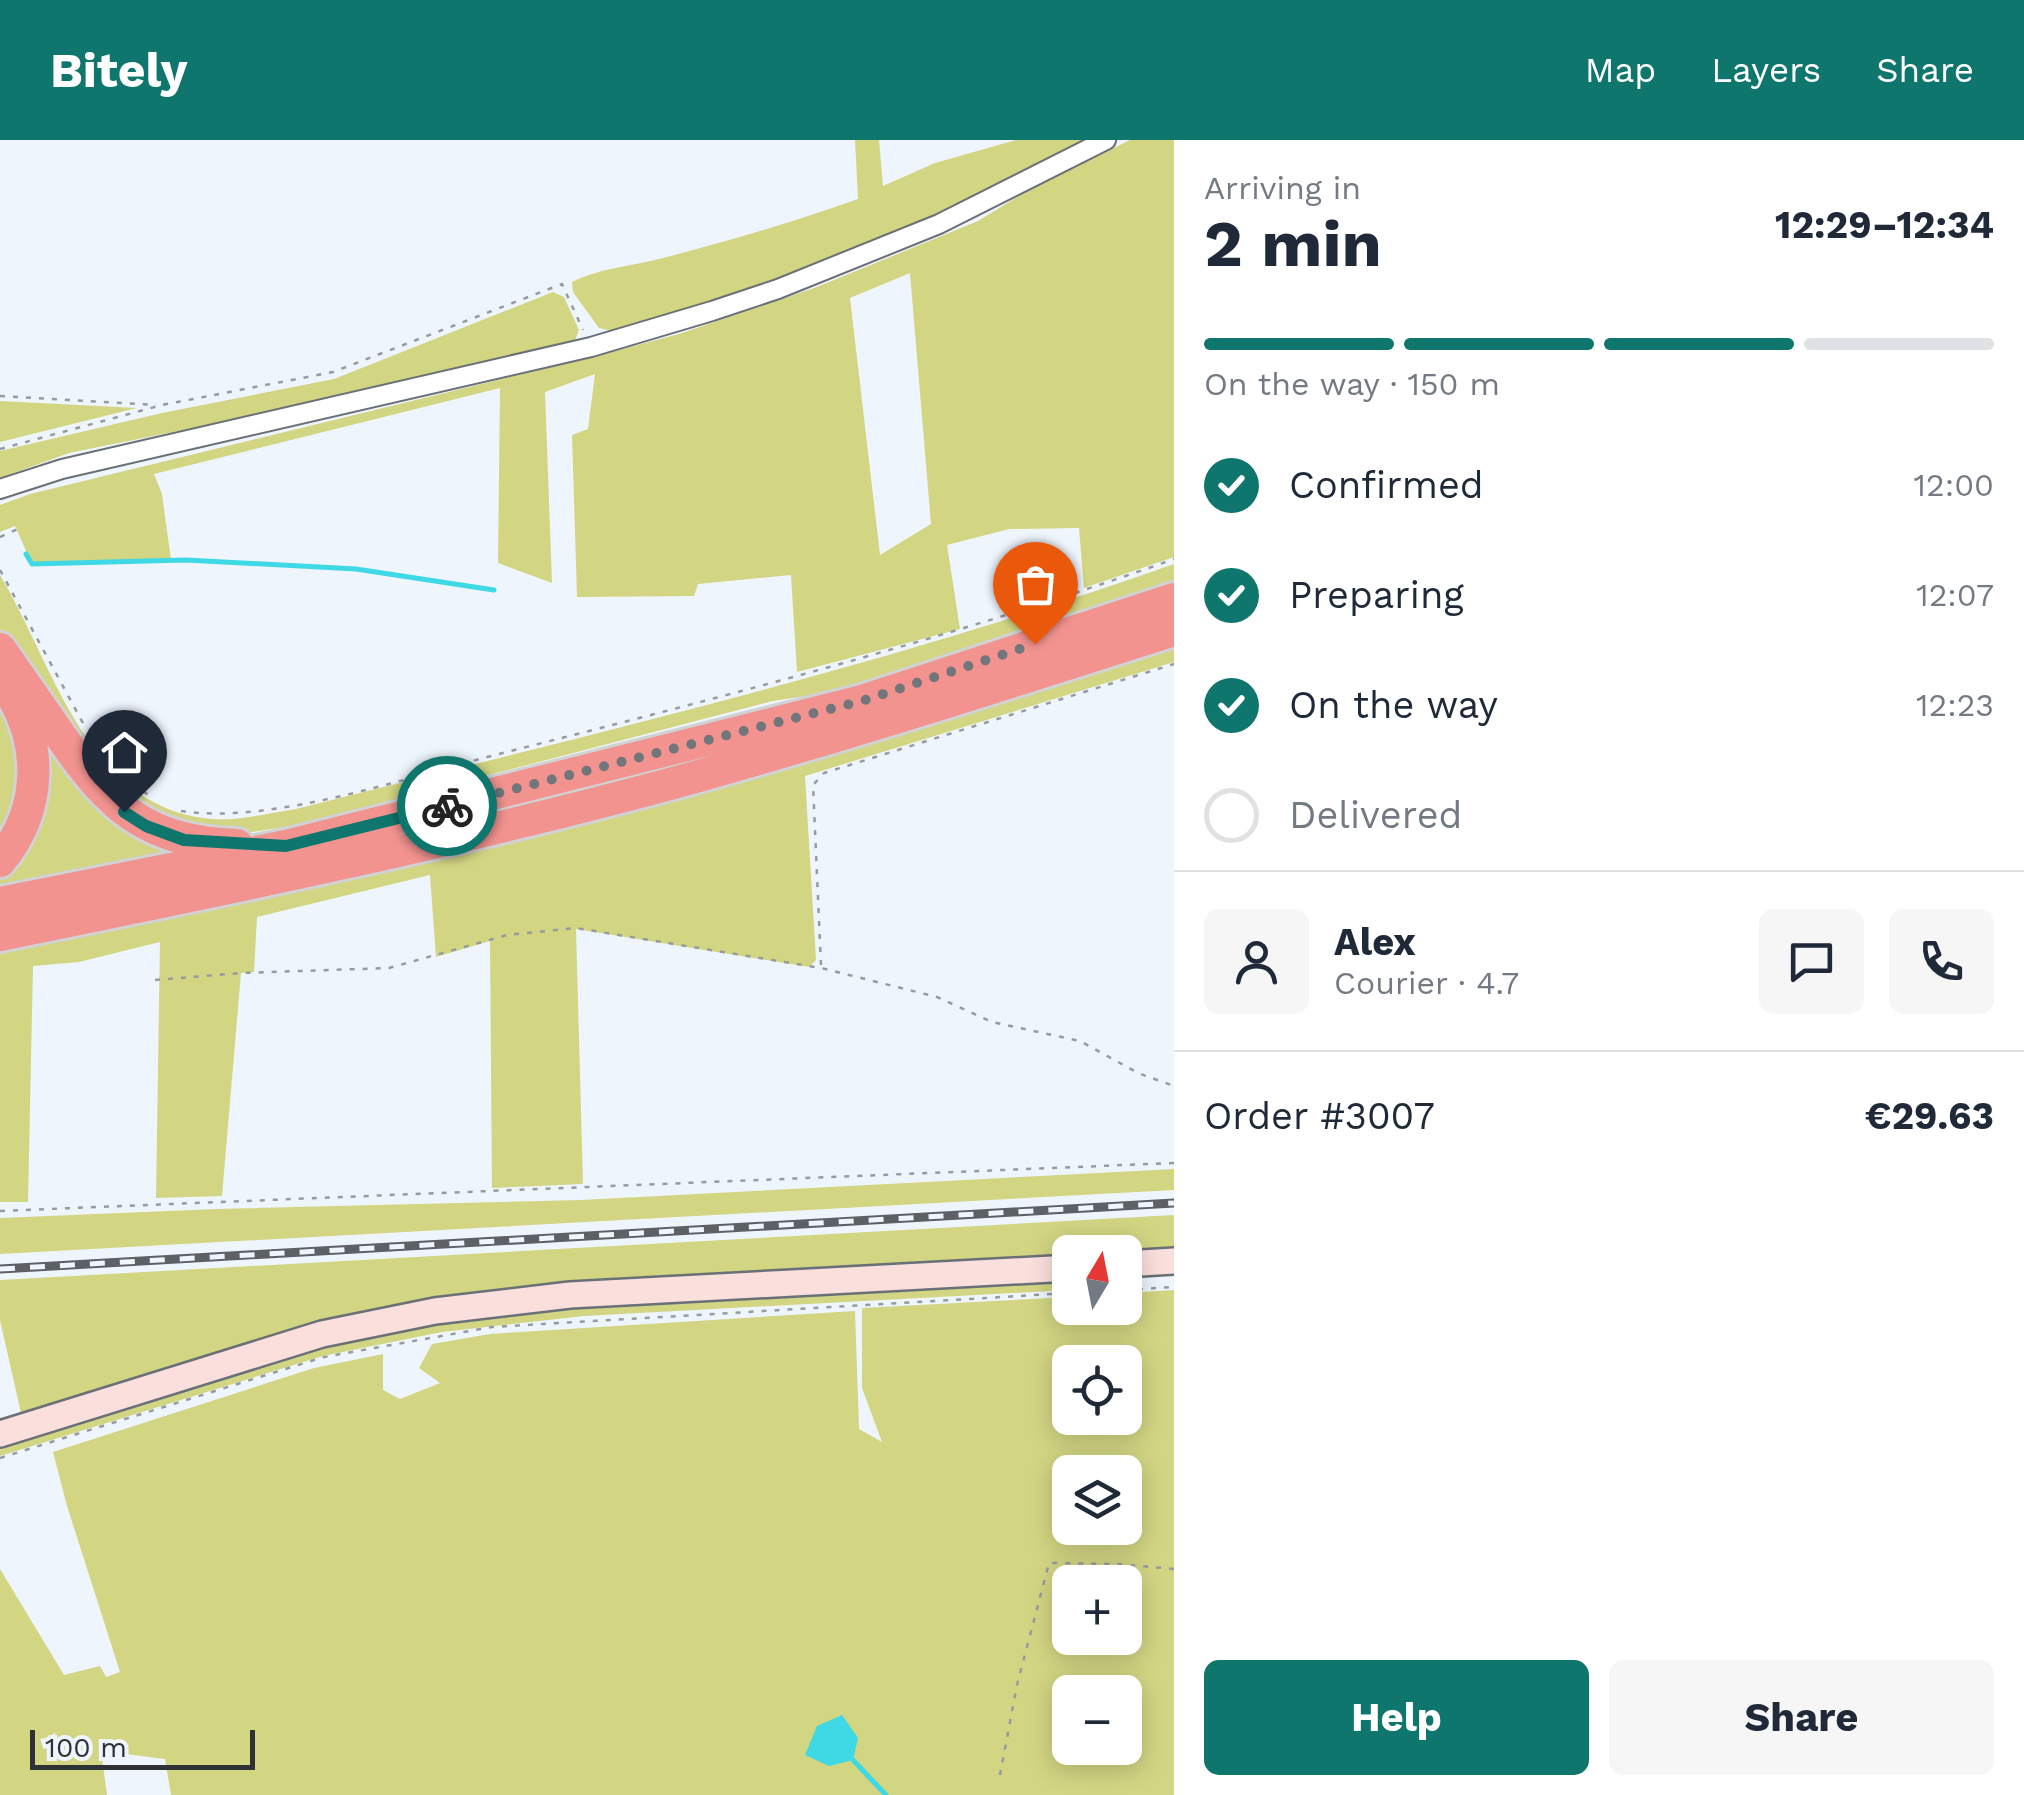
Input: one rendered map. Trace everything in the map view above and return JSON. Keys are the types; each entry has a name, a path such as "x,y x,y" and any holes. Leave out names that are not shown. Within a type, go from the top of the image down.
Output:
{"highway":[{"path":"0,903 286,846 862,701 1174,599"},
{"path":"0,935 281,878 663,786 870,727 1174,630"},
{"path":"0,649 86,773 124,812 146,826 184,840 286,846"},
{"path":"0,677 24,717 31,738 34,774 22,827 0,861"}],"main road":[{"path":"1142,1263 1174,1261"},
{"path":"0,1434 322,1334 435,1311 570,1295 1052,1269"}],"street":[{"path":"0,489 62,469 591,347 712,312 939,224 1106,140"}],"path":[{"path":"0,448 162,405 333,372 562,284 591,347"},
{"path":"0,396 162,405"},
{"path":"0,537 22,527"},
{"path":"180,811 210,816 264,811 400,780 838,667 1056,601 1174,559"},
{"path":"0,570 85,727 122,774 151,797"},
{"path":"821,968 813,785 824,773 1174,664"},
{"path":"155,980 389,968 507,934 576,928 821,968 936,996 992,1022 1080,1041 1138,1073 1174,1086"},
{"path":"0,1211 1174,1163"},
{"path":"1142,1289 1174,1287"},
{"path":"0,1458 324,1358 492,1327 1052,1294"},
{"path":"1000,1775 1017,1685 1049,1563 1174,1569"}],"green space":[{"path":"855,140 879,140 883,186 935,163 1016,140 1100,140 893,238 802,273 618,332 599,328 573,292 572,282 594,273 712,245 858,199"},
{"path":"1130,140 1174,140 1174,557 1084,588 1079,528 1009,529 947,545 960,629 797,672 791,575 698,584 694,596 577,597 572,435 588,429 595,374 545,392 552,583 498,563 500,388 154,474 162,494 171,560 32,564 15,526 0,532 0,505 30,494 679,334 817,287 978,221 1027,191","holes":["910,273 931,524 880,555 850,298"]},
{"path":"553,292 564,297 579,330 574,343 69,453 0,478 0,451 162,413 334,379"},
{"path":"0,401 137,408 0,442"},
{"path":"1174,564 1174,587 840,691 773,701 297,825 226,836 158,822 67,733 0,629 0,575 79,727 104,761 134,789 169,809 212,819 233,819 296,809 738,697 957,635"},
{"path":"1174,648 1174,662 805,776 816,960 809,967 576,929 583,1184 492,1188 490,941 436,957 430,875 257,917 254,972 241,973 222,1196 156,1198 160,942 79,962 33,966 28,1202 0,1202 0,954 562,828 805,762"},
{"path":"0,698 24,774 0,844"},
{"path":"37,737 50,738 209,851 0,891 0,869"},
{"path":"1174,1169 1174,1190 0,1254 0,1218 581,1200"},
{"path":"1174,1215 1174,1253 1142,1253 1142,1235 1052,1235 1052,1260 489,1293 0,1425 0,1418 21,1413 0,1320 0,1280"},
{"path":"1052,1277 1052,1291 584,1316 442,1332 323,1356 0,1456 0,1443 280,1356 440,1318 537,1308"},
{"path":"1174,1290 1174,1795 171,1795 165,1759 101,1751 107,1795 0,1795 0,1569 64,1675 100,1666 106,1677 120,1672 53,1452 314,1368 383,1354 383,1390 400,1399 440,1383 419,1368 432,1344 490,1334 855,1311 859,1429 882,1442 862,1388 862,1308 1052,1298 1052,1325 1142,1325 1142,1292"}],"water":[{"path":"842,1715 858,1738 853,1760 829,1766 805,1755 817,1726"}],"waterway":[{"path":"26,554 32,564 186,560 356,569 494,590"},
{"path":"853,1760 886,1795"}],"railway":[{"path":"0,1269 1174,1203"}],"way so far":[{"path":"447,806 862,701 1035,644"}],"route":[{"path":"124,812 146,826 184,840 286,846 447,806"}]}
